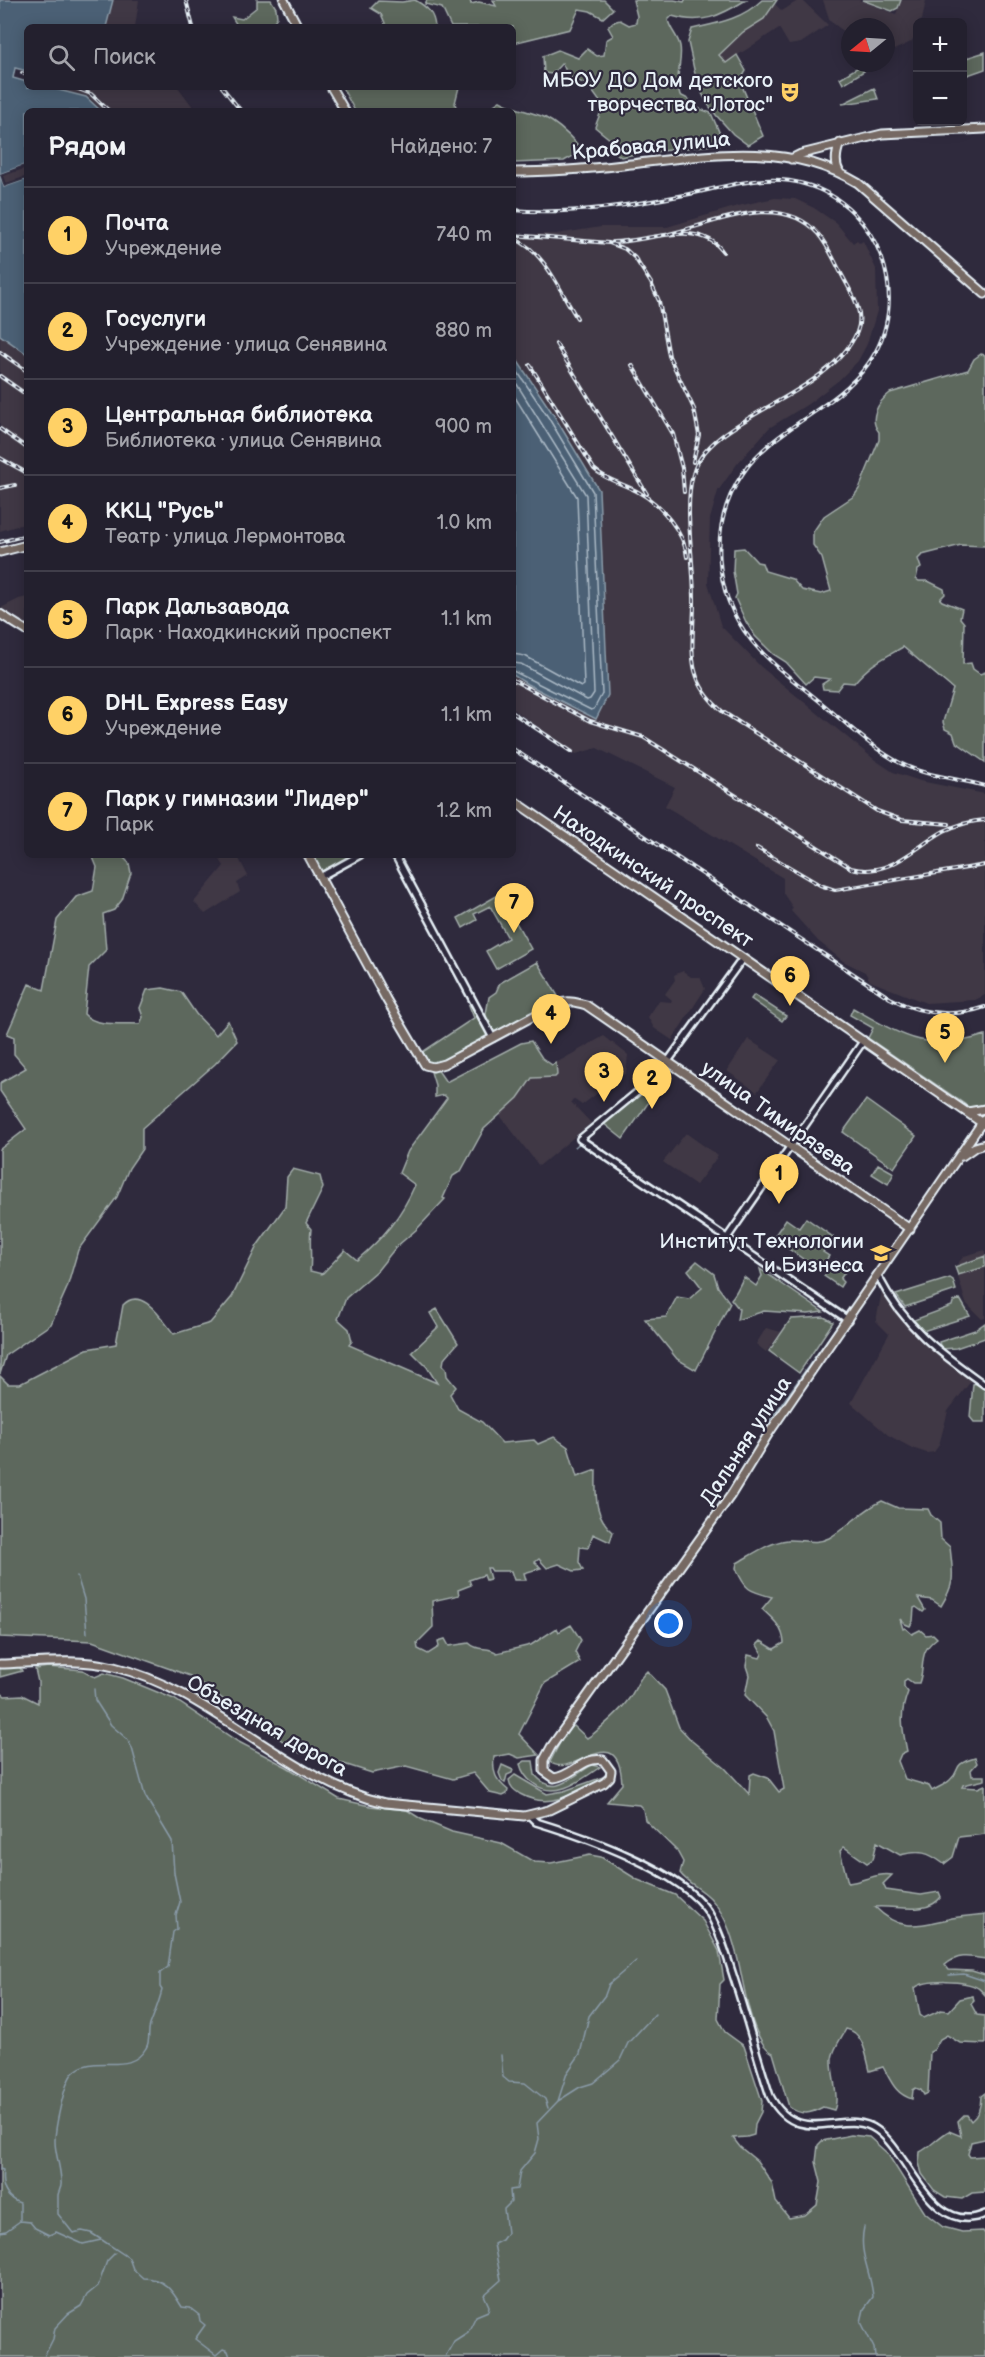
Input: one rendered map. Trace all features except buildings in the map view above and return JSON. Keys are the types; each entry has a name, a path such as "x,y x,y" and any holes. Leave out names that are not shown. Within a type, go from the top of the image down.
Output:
{"main road":[{"path":"284,0 296,24"},
{"path":"334,90 343,108"},
{"path":"791,159 840,143 887,133 985,129"},
{"path":"840,143 836,164 840,173"},
{"name":"Крабовая улица","path":"516,172 571,170 729,154 813,163 840,173 869,192 985,294"},
{"path":"0,552 24,546"},
{"path":"0,614 24,629"},
{"name":"Находкинский проспект","path":"516,802 984,1122"},
{"path":"310,858 386,999 425,1065 438,1067 492,1036"},
{"name":"улица Тимирязева","path":"492,1036 565,1002 586,1005 910,1229"},
{"path":"966,1111 975,1112 985,1109"},
{"name":"Дальняя улица","path":"548,1775 543,1764 550,1747 731,1496 770,1433 984,1122"},
{"path":"956,1162 975,1147 985,1144"},
{"name":"Объездная дорога","path":"0,1664 96,1664 133,1674 179,1694 320,1779 365,1799 402,1806 530,1816 549,1810 604,1783 610,1777 611,1769 603,1761 591,1759 561,1777 548,1775"}],"street":[{"path":"320,877 355,858"},
{"path":"397,858 492,1036"},
{"path":"743,958 652,1081 580,1139 848,1320"},
{"path":"727,1238 864,1040"},
{"path":"878,1276 900,1312 919,1335 985,1385"},
{"path":"530,1816 536,1822 586,1837 621,1853 670,1879 694,1895 709,1914 721,1940 767,2086 775,2106 782,2114 798,2123 811,2125 846,2123 875,2128 888,2139 931,2201 944,2211 958,2216 970,2218 985,2214"}],"shaded area":[{"path":"113,0 139,0 135,24 107,24"},
{"path":"802,0 828,25 801,43 789,45 779,28 726,63 719,55 743,32 764,19 775,4 782,11"},
{"path":"823,0 859,0 896,14 902,0 926,0 922,18 913,18 913,39 895,50 895,18 841,18 841,29 830,21"},
{"path":"59,90 180,90 194,108 98,108 86,97"},
{"path":"24,165 24,180 4,187 0,174"},
{"path":"775,198 795,199 814,208 836,223 853,243 857,240 860,243 863,241 876,269 877,311 867,344 858,361 839,380 808,404 769,428 737,464 718,491 710,519 708,583 721,626 761,667 875,760 893,772 920,781 985,794 985,995 975,1000 926,1003 870,981 865,972 843,961 818,941 791,911 793,908 783,893 783,878 665,806 675,787 597,748 576,754 516,711 516,677 527,684 599,490 516,358 516,234 556,234 601,227 667,227 738,206"},
{"path":"0,335 24,352 24,524 0,531"},
{"path":"24,598 24,622 1,608"},
{"path":"219,858 239,858 248,876 237,883 240,892 205,914 194,902 224,866"},
{"path":"683,971 691,977 700,977 705,989 672,1040 654,1028 648,1017 659,1001 671,1002 672,1000 665,994 675,980 674,975"},
{"path":"604,1036 628,1055 626,1074 621,1075 582,1105 573,1099 571,1102 591,1123 539,1166 499,1114 518,1098 532,1078 555,1077 557,1075 556,1063"},
{"path":"748,1039 780,1060 757,1092 727,1071"},
{"path":"686,1133 718,1156 696,1185 663,1162"},
{"path":"985,1250 985,1318 982,1319 966,1303 955,1267 964,1256"},
{"path":"883,1286 919,1335 974,1377 948,1411 939,1445 934,1452 927,1453 912,1448 888,1435 851,1403 889,1334 876,1321"},
{"path":"766,1328 781,1332 766,1352 756,1344"}],"green space":[{"path":"257,0 271,0 276,8 277,17 272,24 236,24 232,17 242,19 257,7"},
{"path":"415,0 423,5 429,11 434,24 385,24 381,14 371,8 378,1"},
{"path":"427,0 470,0 471,4 479,2 496,6 493,0 604,0 613,9 603,18 590,11 579,9 570,29 516,42 516,24 450,24 442,8 425,4"},
{"path":"633,0 684,2 685,0 746,0 728,11 710,17 693,20 672,16 668,20 680,46 678,88 680,95 690,100 692,106 711,113 720,134 720,144 621,157 611,149 611,140 595,127 603,106 588,85 565,75 562,63 552,74 544,73 543,56 558,50 578,58 587,49 597,56 604,55 606,40 613,36 608,27 613,22 620,20 629,25 636,23 637,16"},
{"path":"762,0 777,0 764,19 743,32 719,55 726,63 737,55 746,71 740,81 763,136 748,145 733,134 707,103 697,83 688,42 692,29 738,16"},
{"path":"862,0 901,0 898,8 892,11"},
{"path":"985,52 985,69 967,75 967,58"},
{"path":"850,72 862,72 843,84 840,78"},
{"path":"874,88 878,99 842,104"},
{"path":"344,90 458,90 456,108 353,108"},
{"path":"500,101 553,122 577,144 575,155 564,161 516,163 516,108 494,108"},
{"path":"981,354 985,355 985,546 961,545 922,555 918,559 921,568 918,570 916,579 928,581 944,589 945,594 940,599 962,609 960,618 964,623 963,664 971,663 973,669 980,674 985,672 985,762 956,742 953,733 945,729 943,722 953,689 903,647 871,666 854,683 843,682 837,690 823,689 822,684 830,679 814,677 806,684 786,662 773,654 755,636 735,598 737,594 733,571 734,549 744,548 757,562 762,563 765,571 792,579 802,590 821,594 831,591 822,558 813,545 813,532 824,516 854,496 859,489 879,440 879,432 874,422 878,406 890,393 968,370 974,359"},
{"path":"93,858 124,858 129,863 131,873 122,900 114,910 103,914 106,950 89,967 84,1014 102,1023 140,1024 143,1017 140,1008 147,990 163,988 181,992 196,1014 216,1035 228,1021 237,1041 215,1064 142,1128 142,1149 129,1168 117,1197 78,1250 67,1288 51,1324 6,1355 0,1374 0,1149 26,1129 0,1091 0,1083 26,1068 14,1054 14,1037 7,1034 29,984 44,990 57,920 76,897 93,891 97,867"},
{"path":"314,858 350,858 322,873"},
{"path":"500,894 531,949 496,969 486,951 508,938 490,906 474,914 477,920 463,928 458,918"},
{"path":"537,962 558,996 557,1000 493,1033 485,1019 489,997 496,992 500,983"},
{"path":"754,995 786,1016 782,1021 751,999"},
{"path":"469,1005 474,1007 489,1036 450,1059 433,1063 426,1062 421,1053 474,1018"},
{"path":"853,1008 916,1039 947,1043 985,1035 985,1104 969,1107 868,1038 873,1028 850,1015"},
{"path":"531,1041 542,1058 552,1065 556,1063 557,1075 532,1078 518,1098 484,1129 461,1171 453,1176 443,1198 445,1199 417,1229 396,1247 377,1271 346,1298 338,1319 349,1329 352,1341 349,1345 437,1383 427,1367 412,1352 438,1327 430,1313 437,1309 458,1343 444,1359 443,1365 447,1376 456,1387 450,1394 458,1409 482,1422 502,1443 534,1440 538,1444 554,1437 568,1447 577,1477 596,1470 597,1504 602,1519 613,1532 610,1542 593,1534 588,1548 580,1547 579,1562 583,1570 574,1571 559,1564 547,1568 539,1559 535,1562 541,1568 524,1573 526,1580 514,1580 511,1571 492,1571 487,1568 490,1579 486,1580 484,1575 469,1580 471,1585 458,1590 459,1595 432,1601 433,1627 417,1643 418,1649 428,1654 439,1647 438,1641 445,1639 449,1646 469,1643 472,1646 497,1653 531,1645 557,1628 559,1632 571,1625 581,1640 575,1652 580,1662 545,1683 519,1734 539,1755 519,1758 510,1754 494,1757 496,1776 508,1790 507,1794 503,1796 490,1793 473,1773 453,1779 406,1766 372,1773 322,1757 300,1753 190,1676 92,1641 0,1637 0,1376 8,1384 20,1384 87,1349 116,1344 123,1305 130,1300 137,1299 152,1307 174,1334 210,1323 232,1297 257,1246 285,1207 287,1177 293,1169 320,1176 323,1188 306,1223 311,1229 310,1271 322,1274 345,1250 357,1260 390,1226 404,1207 415,1185 399,1173 408,1151 447,1098 444,1095 435,1097 435,1085 431,1072 437,1069 446,1082 521,1043"},
{"path":"652,1084 658,1089 623,1139 603,1123"},
{"path":"866,1100 916,1136 894,1168 843,1132"},
{"path":"878,1164 894,1173 888,1184 872,1174"},
{"path":"806,1218 833,1237 823,1252 829,1256 819,1270 773,1238 786,1219 799,1228"},
{"path":"985,1256 985,1267 958,1275 955,1267"},
{"path":"836,1260 848,1268 840,1279 843,1282 840,1287 824,1276"},
{"path":"697,1261 714,1274 718,1287 730,1303 696,1370 677,1359 645,1319 666,1317 677,1297 689,1299 702,1288 688,1270"},
{"path":"760,1269 823,1312 808,1314 764,1311 737,1320 739,1309 731,1299 744,1277 756,1286 762,1276"},
{"path":"950,1278 956,1290 905,1307 896,1295"},
{"path":"960,1299 970,1316 923,1331 914,1320 952,1306 953,1302"},
{"path":"824,1317 833,1322 799,1373 769,1351 791,1319"},
{"path":"985,1323 985,1338 956,1348 941,1349 939,1342 975,1330"},
{"path":"978,1383 985,1388 985,1422 974,1422 970,1417 973,1384"},
{"path":"882,1501 898,1508 928,1509 940,1523 941,1539 950,1547 952,1572 949,1591 941,1606 932,1600 918,1598 925,1610 923,1612 914,1608 913,1621 910,1626 900,1619 903,1629 905,1628 912,1634 920,1630 926,1635 933,1634 937,1638 924,1654 919,1683 913,1683 907,1679 904,1681 904,1687 908,1692 902,1721 907,1751 901,1754 898,1761 905,1779 929,1786 932,1791 950,1780 959,1765 975,1758 977,1763 971,1770 972,1776 985,1776 985,1780 962,1787 978,1788 985,1785 985,1834 959,1837 953,1857 944,1864 924,1853 900,1855 877,1842 873,1859 867,1863 844,1847 840,1851 848,1883 887,1874 892,1875 883,1884 886,1890 921,1895 939,1892 941,1897 935,1903 920,1908 875,1907 901,1924 927,1924 957,1917 985,1914 985,1959 963,1957 954,1959 945,1965 949,1970 972,1971 985,1975 985,1995 972,1985 955,1982 927,1983 915,1988 920,2015 924,2018 941,2010 949,2011 960,1999 973,1996 974,2001 971,2004 977,2015 985,2016 985,2044 960,2043 947,2035 940,2039 934,2050 930,2052 928,2093 924,2095 916,2088 913,2090 912,2099 897,2090 883,2067 870,2071 860,2040 852,2031 846,2029 832,2059 836,2099 834,2110 823,2107 802,2113 789,2107 773,2053 766,2047 754,2026 732,1939 717,1906 680,1873 683,1862 677,1851 645,1820 643,1809 639,1805 607,1802 622,1784 619,1764 613,1755 604,1752 559,1766 550,1762 568,1727 574,1726 587,1738 592,1735 624,1705 647,1671 665,1690 679,1727 692,1741 725,1768 749,1794 750,1775 754,1773 768,1778 779,1792 784,1789 774,1731 767,1718 745,1695 749,1675 746,1666 748,1655 760,1658 762,1654 757,1645 761,1641 774,1649 784,1643 782,1632 762,1609 772,1597 753,1591 745,1585 736,1568 737,1563 781,1541 819,1541 829,1538"},
{"path":"19,1666 22,1671 0,1677 0,1667"},
{"path":"48,1667 83,1670 95,1677 104,1673 123,1678 174,1699 237,1741 287,1767 339,1799 370,1806 407,1810 421,1819 452,1832 501,1843 534,1862 551,1863 590,1855 601,1857 638,1880 675,1895 703,1921 719,1951 724,1980 720,1984 718,2019 725,2032 744,2046 762,2101 754,2135 733,2138 757,2161 772,2183 776,2202 789,2218 805,2215 817,2205 821,2182 816,2162 818,2145 822,2141 851,2135 869,2137 887,2153 925,2213 943,2227 962,2232 983,2231 985,2234 985,2357 0,2357 0,1692 5,1696 22,1695 38,1703 38,1682 35,1669"},
{"path":"533,1761 535,1775 550,1785 564,1783 592,1765 600,1767 576,1783 559,1790 550,1790 541,1788 526,1777 520,1764"},
{"path":"502,1765 513,1770 507,1775 505,1783 499,1773"},
{"path":"515,1775 547,1794 564,1791 603,1777 571,1795 541,1801 531,1799 514,1790 509,1780"},
{"path":"985,2093 985,2139 971,2142 968,2154 970,2157 985,2156 985,2192 972,2193 962,2199 945,2197 934,2190 922,2174 919,2163 920,2152 949,2131 961,2136 958,2121 964,2115 967,2115 971,2121 974,2119 979,2110 981,2096"}],"water":[{"path":"0,0 113,0 107,24 24,24 24,70 15,68 13,78 24,81 24,90 59,90 86,97 98,108 24,108 24,165 0,174"},
{"path":"0,175 4,187 24,180 24,352 0,335"},
{"path":"516,358 599,490 608,695 596,719 516,677"}],"pier":[{"path":"24,165 24,169 3,176 6,183 24,177 24,180 4,187 0,174"}],"waterway":[{"path":"575,1147 581,1142"},
{"path":"695,1220 717,1235"},
{"path":"731,1244 841,1320"},
{"path":"766,1426 839,1323"},
{"path":"77,1576 84,1599 87,1633"},
{"path":"94,1689 95,1700 111,1725 127,1739 132,1748 145,1796 172,1841 174,1873 180,1902 176,1915 177,1929 173,1932 168,1967 160,1973 162,1990 149,2028 146,2048 139,2057 130,2061 90,2064 80,2068 69,2079 58,2117 55,2141 61,2184 58,2195 58,2214 73,2233 82,2231 91,2233 129,2258 133,2269 143,2278 157,2280 167,2286 182,2307 190,2308 199,2315 200,2321 205,2325 195,2339 216,2355 223,2349 228,2351 230,2357"},
{"path":"445,2357 454,2341 468,2332 476,2316 488,2311 489,2306 484,2295 501,2280 494,2244 502,2240 507,2233 504,2209 511,2202 510,2190 517,2189 520,2171 535,2153 539,2139 537,2123 558,2101 567,2073 580,2054 589,2016 605,1995 609,1984 636,1961"},
{"path":"949,1975 964,1974 985,1981"},
{"path":"558,2101 580,2087 593,2083 620,2060 628,2043 655,2014"},
{"path":"501,2055 503,2077 509,2082 525,2083 545,2099 548,2108"},
{"path":"0,2169 3,2170 3,2186 7,2194 20,2203 20,2221 30,2222 35,2228 49,2235 56,2232 83,2244 101,2240"},
{"path":"0,2232 6,2231 20,2221"},
{"path":"864,2227 864,2254 873,2297 864,2309 861,2322 874,2348 875,2357"},
{"path":"44,2357 53,2339 55,2328 68,2314 81,2306 87,2295 98,2286 107,2261 115,2253"}],"railway":[{"path":"186,0 192,24"},
{"path":"81,90 91,94 106,108"},
{"path":"224,90 239,108"},
{"path":"516,210 596,209 659,200 741,183 773,180 804,184 830,195 853,212 870,233 882,258 888,284 888,312 882,339 868,364 854,380 839,394 771,443 743,473 724,514 720,536 723,580 738,621 751,640 767,658 861,736 902,764 933,775 985,786"},
{"path":"669,234 727,218 767,212 786,214 803,221 818,234 829,249 853,297 859,317 857,332 842,355 821,374 796,391 721,437 703,454 693,474 689,504 694,590 692,650 696,676 702,688 723,712 877,811 902,820 949,824"},
{"path":"613,242 687,234 701,236 713,242 723,252"},
{"path":"516,235 609,243 625,249 635,258 659,301 669,356 694,409 699,435 693,462"},
{"path":"516,240 526,245 543,263 577,318"},
{"path":"556,344 647,494"},
{"path":"0,352 24,369"},
{"path":"530,365 594,469 656,504 677,529 687,557"},
{"path":"632,365 673,434 682,468 684,492"},
{"path":"0,376 24,393"},
{"path":"0,429 24,446"},
{"path":"0,458 24,471"},
{"path":"0,488 15,485"},
{"path":"0,542 24,536"},
{"path":"516,682 590,721 643,737 851,868 878,869 900,860 944,831 985,820"},
{"path":"516,715 572,752"},
{"path":"516,751 890,998 913,1008 936,1013 960,1012 985,1007"},
{"path":"757,848 820,885 835,890 985,865"}],"place":[{"name":"МБОУ ДО Дом детского творчества \"Лотос\"","path":"790,92"},
{"name":"Парк у гимназии \"Лидер\"","path":"514,933"},
{"name":"DHL Express Easy","path":"790,1006"},
{"name":"ККЦ \"Русь\"","path":"551,1044"},
{"name":"Парк Дальзавода","path":"945,1063"},
{"name":"Центральная библиотека","path":"604,1102"},
{"name":"Госуслуги","path":"652,1109"},
{"name":"Почта","path":"779,1204"},
{"name":"Институт Технологии и Бизнеса","path":"881,1253"}]}
